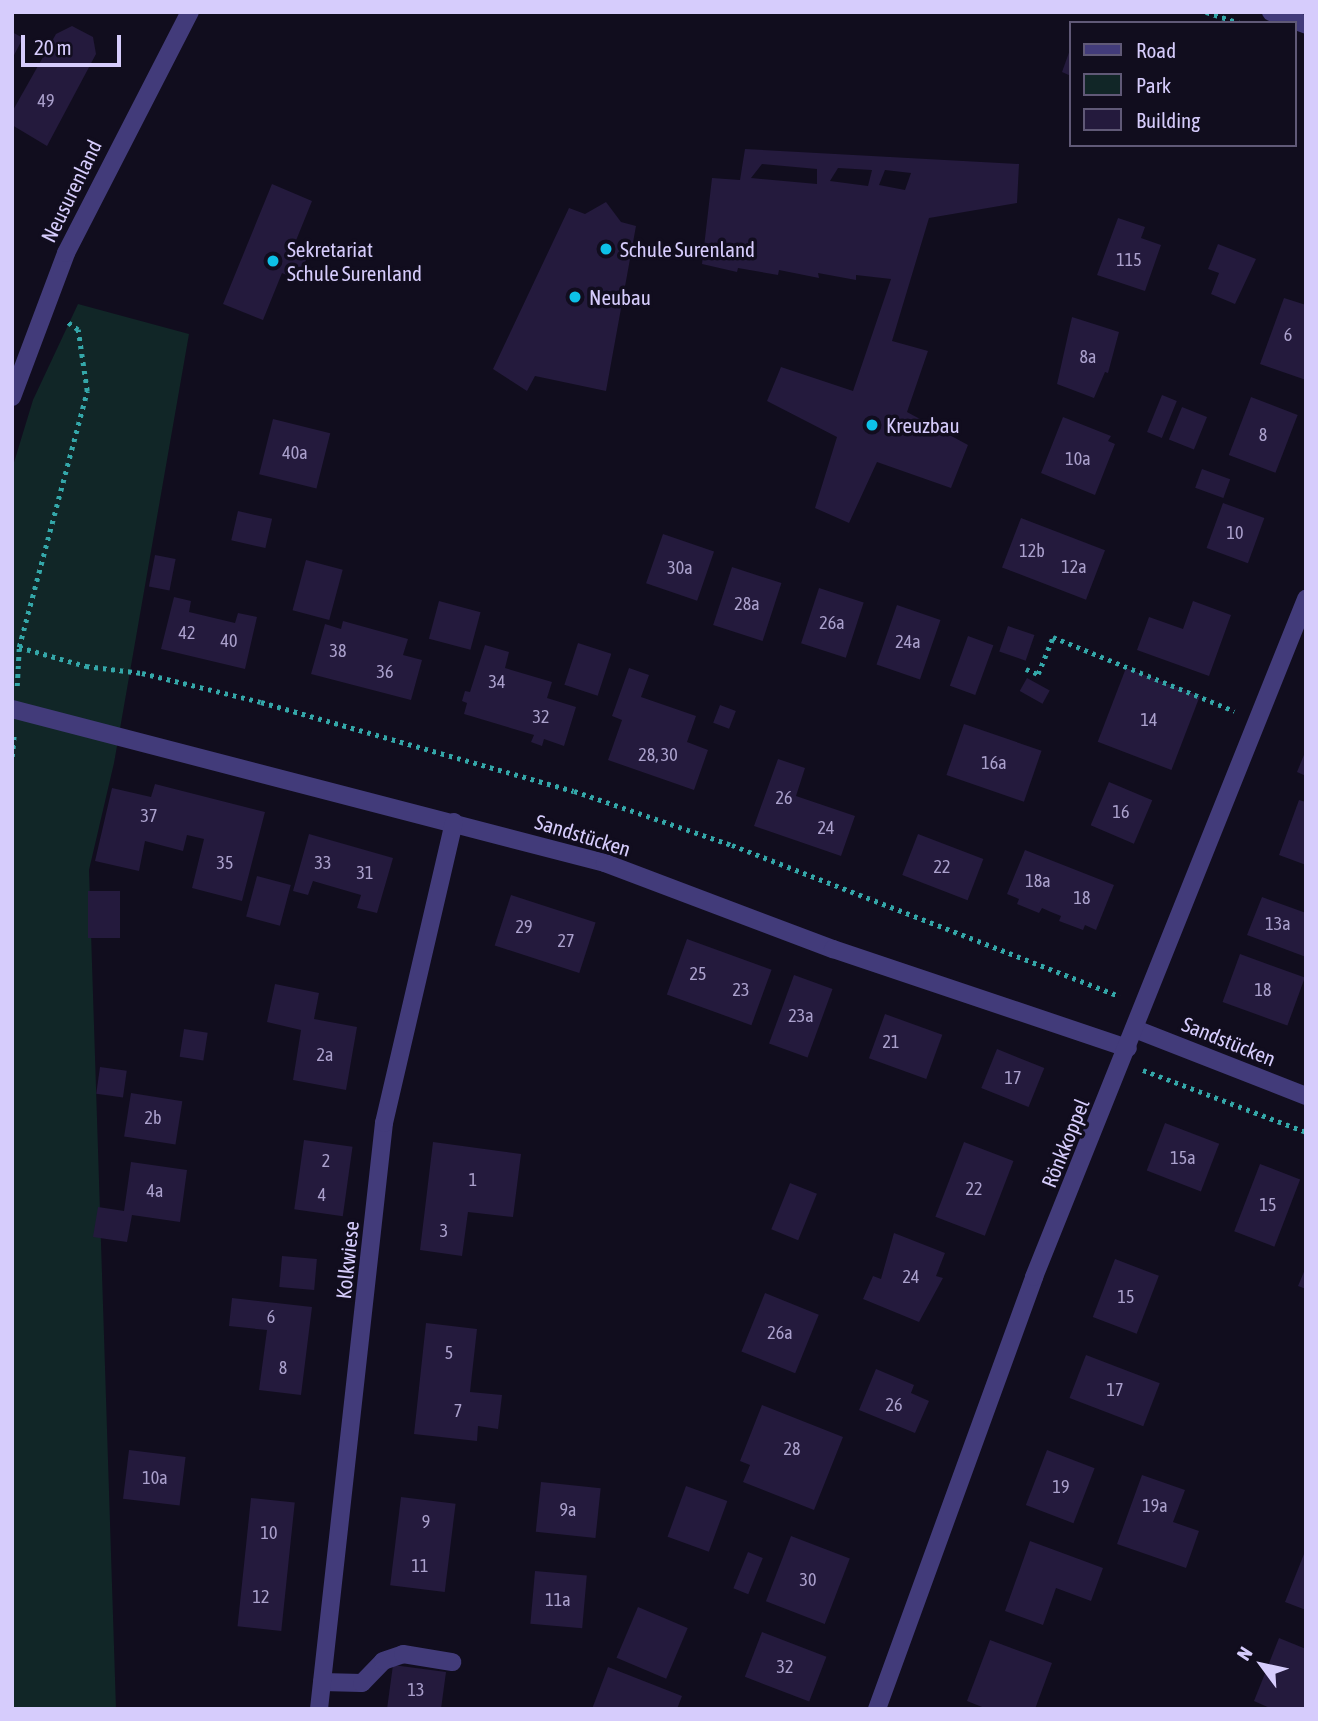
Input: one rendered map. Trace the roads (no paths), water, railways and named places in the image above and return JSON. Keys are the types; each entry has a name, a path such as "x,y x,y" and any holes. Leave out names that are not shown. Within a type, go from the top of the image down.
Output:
{"street":[{"name":"Neusurenland","path":"12,397 45,305 108,166 190,12"},
{"path":"1271,12 1295,21"},
{"name":"Rönkkoppel","path":"877,1709 1034,1277 1306,599"},
{"name":"Sandstücken","path":"14,709 605,863 1125,1055"},
{"name":"Kolkwiese","path":"319,1709 384,1123 454,822"},
{"name":"Sandstücken","path":"1135,1029 1306,1096"},
{"path":"322,1682 362,1683 383,1661 403,1654 452,1662"}],"place":[{"name":"Schule Surenland","path":"606,249"},
{"name":"Sekretariat Schule Surenland","path":"273,261"},
{"name":"Neubau","path":"575,297"},
{"name":"Kreuzbau","path":"872,425"}]}
